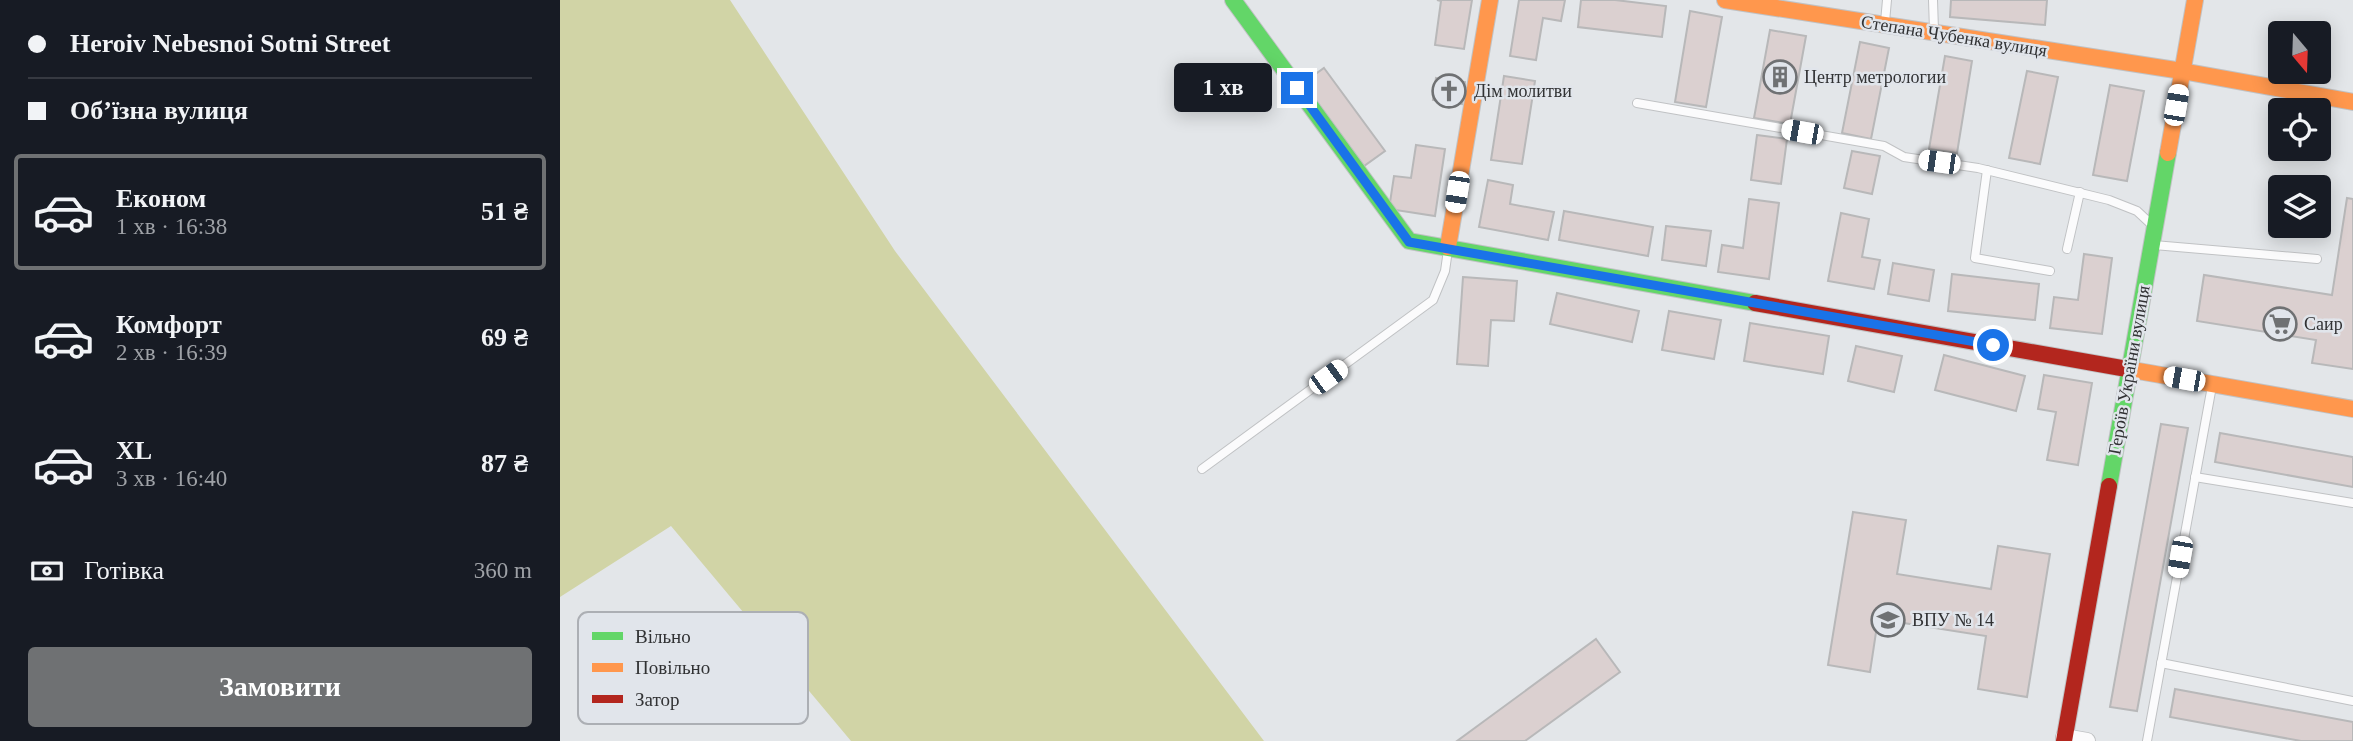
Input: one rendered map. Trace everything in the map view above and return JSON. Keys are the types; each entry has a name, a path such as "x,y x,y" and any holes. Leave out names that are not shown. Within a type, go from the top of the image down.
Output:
{"street":[{"path":"1233,0 1409,242 2353,409"},
{"path":"1448,247 1490,0"},
{"name":"Степана Чубенка вулиця","path":"1725,0 2182,71 2353,102"},
{"name":"Героїв України вулиця","path":"2064,739 2195,0"},
{"path":"2064,739 2087,741"}],"lane":[{"path":"1884,25 1887,0"},
{"path":"1933,0 1934,33"},
{"path":"1637,103 1884,146 1904,157 1987,170 2080,192 2137,211 2154,227"},
{"path":"1987,170 1975,258 2050,271"},
{"path":"2067,249 2080,192"},
{"path":"2151,245 2317,259"},
{"path":"1202,470 1433,300 1445,271 1448,247"},
{"path":"2147,741 2212,384"},
{"path":"2195,477 2353,503"},
{"path":"2161,663 2353,701"}],"green space":[{"path":"560,0 730,0 895,251 1264,741 851,741 808,690 808,612 743,612 671,526 560,597"}],"building":[{"path":"1437,0 1472,0 1464,49 1435,45 1441,1"},
{"path":"1519,0 1565,0 1561,21 1543,18 1536,60 1510,56"},
{"path":"1581,0 1615,0 1666,6 1662,37 1578,27"},
{"path":"1951,0 2047,0 2045,25 1950,17"},
{"path":"1690,11 1722,17 1706,107 1675,102"},
{"name":"Центр метрологии","path":"1770,30 1806,36 1790,124 1754,118"},
{"path":"1860,42 1889,48 1871,139 1842,133"},
{"path":"1945,56 1972,61 1957,153 1929,149"},
{"path":"1324,68 1385,151 1364,166 1303,83"},
{"path":"2027,71 2058,77 2040,164 2009,158"},
{"path":"1504,76 1535,81 1522,164 1491,160"},
{"name":"Дім молитви","path":"1436,78 1465,82 1462,104 1433,100"},
{"path":"2110,85 2144,91 2127,181 2093,175"},
{"path":"1757,135 1787,139 1781,184 1751,180"},
{"path":"1416,145 1445,149 1435,216 1389,209 1394,176 1411,178"},
{"path":"1852,151 1880,156 1872,194 1844,188"},
{"path":"1488,180 1513,185 1510,204 1554,212 1548,240 1479,227"},
{"path":"2347,198 2353,199 2353,369 2312,363 2316,340 2197,321 2204,275 2332,295"},
{"path":"1749,199 1779,203 1769,279 1718,272 1722,245 1743,248"},
{"path":"1564,211 1653,227 1648,256 1559,240"},
{"path":"1841,213 1869,219 1862,257 1880,260 1874,289 1828,281"},
{"path":"1666,226 1711,231 1706,266 1662,260"},
{"path":"2084,254 2112,258 2102,334 2050,328 2054,297 2078,300"},
{"path":"1893,263 1934,270 1929,301 1888,294"},
{"path":"1952,274 2039,284 2035,320 1948,311"},
{"path":"1463,277 1517,281 1514,321 1491,320 1488,366 1457,364"},
{"path":"1557,293 1639,311 1632,342 1550,324"},
{"path":"1669,311 1721,320 1714,359 1662,350"},
{"path":"1750,323 1829,336 1823,374 1744,361"},
{"path":"1856,346 1902,356 1894,392 1848,381"},
{"path":"1944,355 2025,376 2016,411 1935,390"},
{"path":"2044,375 2092,383 2078,465 2047,460 2056,412 2038,409"},
{"path":"2161,424 2188,428 2137,711 2110,707"},
{"path":"2220,433 2353,457 2353,487 2215,462"},
{"path":"1853,512 1906,520 1897,574 1991,589 1998,546 2050,554 2027,697 1978,689 1986,636 1878,619 1870,672 1828,665"},
{"path":"1596,639 1620,672 1525,741 1457,741"},
{"path":"2175,689 2353,722 2353,741 2301,741 2170,717"}],"traffic: fast":[{"path":"1233,0 1409,241 1755,303"},
{"path":"2109,486 2168,153"}],"traffic: slow":[{"path":"1448,247 1490,0"},
{"path":"1725,0 2182,71 2353,102"},
{"path":"2168,153 2195,0"},
{"path":"2127,369 2353,409"}],"traffic: jam":[{"path":"1755,303 2127,369"},
{"path":"2064,741 2109,486"}],"place":[{"name":"Центр метрологии","path":"1780,77"},
{"name":"Дім молитви","path":"1449,91"},
{"name":"Саир","path":"2280,324"},
{"name":"ВПУ № 14","path":"1888,620"}],"route":[{"path":"1297,88 1409,242 1993,345"}]}
